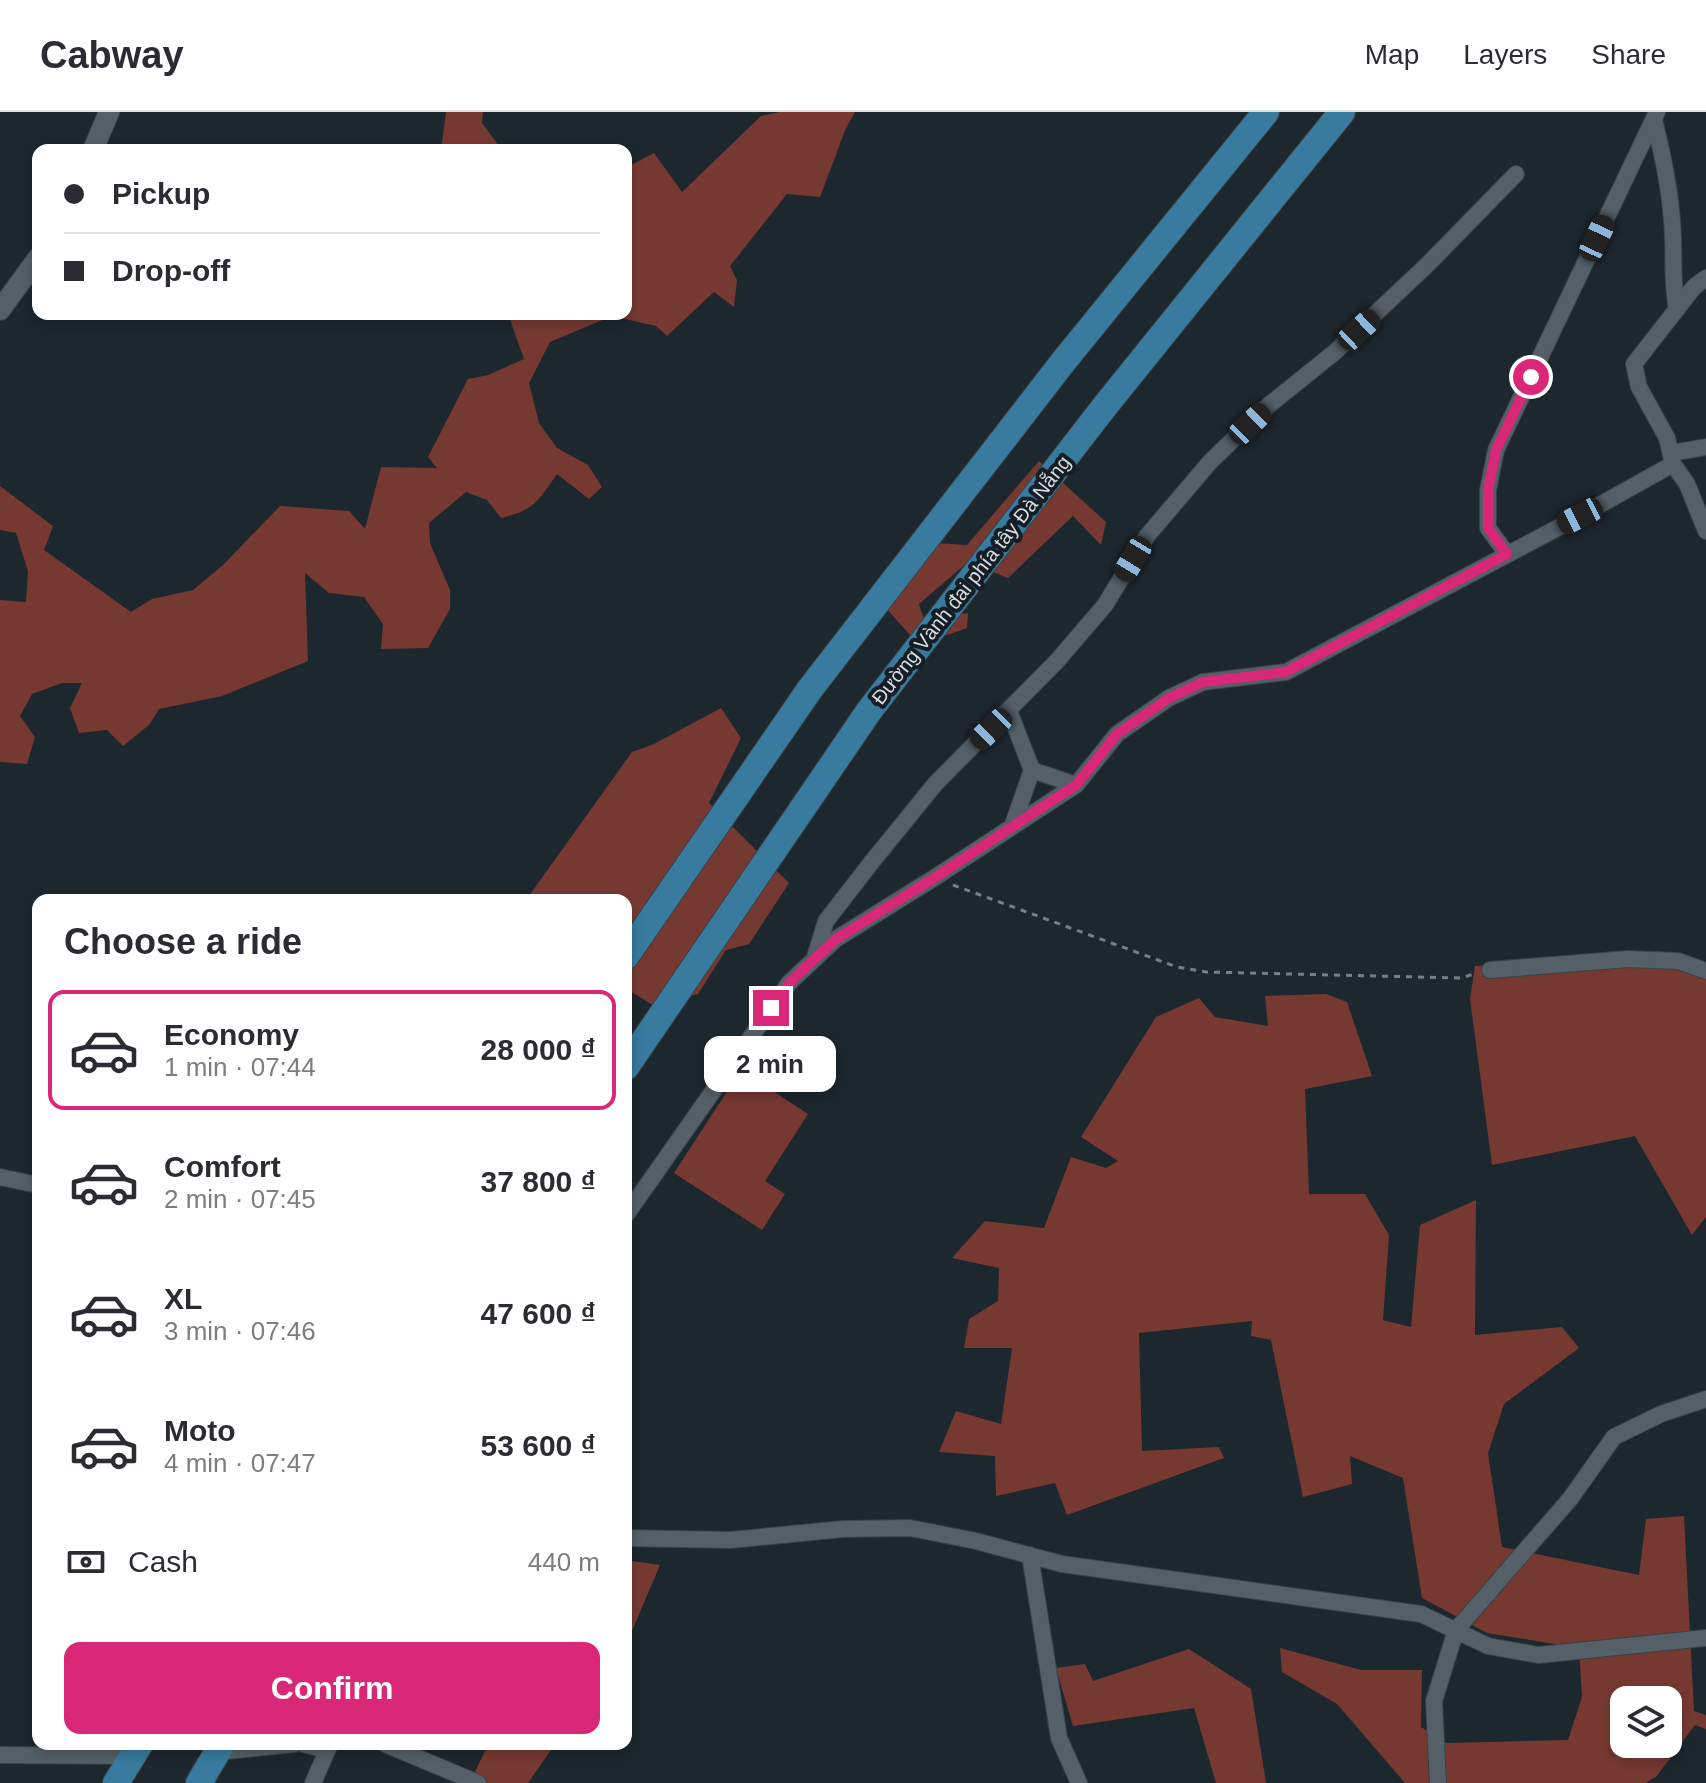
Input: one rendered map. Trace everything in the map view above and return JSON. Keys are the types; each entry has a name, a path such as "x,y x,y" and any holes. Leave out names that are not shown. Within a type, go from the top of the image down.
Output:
{"main road":[{"path":"632,947 810,689 1063,362 1266,112"},
{"name":"Đường Vành đai phía tây Đà Nẵng","path":"632,1058 869,711 1105,406 1342,112"},
{"path":"116,1783 136,1750"},
{"path":"199,1783 218,1750"}],"street":[{"path":"96,144 109,112"},
{"path":"1656,116 1673,237 1673,290 1677,309"},
{"path":"1507,554 1488,528 1488,490 1496,450 1656,116"},
{"path":"815,958 826,921 871,863 936,783 1057,661 1105,605 1147,536 1210,462 1269,405 1335,352 1428,264 1516,174"},
{"path":"0,310 32,266"},
{"path":"1706,278 1694,287 1634,364 1639,387 1667,438 1672,458 1687,484 1706,531"},
{"path":"632,1206 789,983 836,939 1076,785 1117,734 1169,698 1203,682 1286,672 1507,554 1672,458 1706,447"},
{"path":"1009,711 1032,770 1012,827"},
{"path":"1032,770 1076,785"},
{"path":"1490,970 1628,959 1678,961 1706,971"},
{"path":"0,1177 32,1184"},
{"path":"1438,1783 1434,1701 1456,1630 1570,1499 1614,1437 1661,1414 1706,1399"},
{"path":"632,1538 730,1540 843,1529 910,1528 1062,1564 1421,1614 1488,1646 1538,1655 1706,1638"},
{"path":"1030,1555 1059,1738 1079,1783"},
{"path":"0,1755 136,1750"},
{"path":"313,1783 328,1750"},
{"path":"399,1750 478,1783"}],"path":[{"path":"934,878 1153,960 1192,969 1460,978 1490,970"}],"shaded area":[{"path":"446,112 483,112 482,123 498,144 442,144"},
{"path":"780,112 855,112 820,197 787,194 730,266 737,280 734,307 714,292 667,336 656,326 630,320 632,164 654,153 682,192 761,116"},
{"path":"510,320 602,320 550,342 529,383 539,423 557,448 588,465 602,487 589,499 557,474 529,508 501,518 487,500 466,492 429,523 430,543 450,590 450,609 428,648 381,649 383,624 364,597 329,593 305,573 308,661 222,696 159,709 149,725 123,746 107,730 79,733 70,708 82,683 62,683 32,694 20,716 35,737 27,764 0,762 0,600 26,602 28,571 16,533 0,530 0,486 53,526 44,550 131,612 152,599 193,590 223,565 280,506 349,511 365,529 381,467 437,468 428,457 468,379 488,375 524,359"},
{"path":"1039,461 1106,522 1101,545 1073,516 1008,578 968,562 919,604 924,619 968,613 967,628 919,645 877,598 918,542 967,545"},
{"path":"721,708 741,738 709,803 789,883 749,944 726,950 698,994 653,1005 632,993 632,894 530,894 632,752 654,744"},
{"path":"1658,951 1706,962 1706,1217 1692,1235 1635,1136 1492,1165 1470,999 1475,966"},
{"path":"1326,994 1347,1002 1372,1076 1305,1089 1309,1194 1365,1194 1389,1235 1383,1320 1411,1327 1420,1225 1476,1200 1475,1335 1562,1327 1579,1348 1504,1404 1488,1453 1502,1547 1639,1575 1646,1519 1684,1516 1694,1711 1706,1715 1706,1729 1695,1725 1682,1742 1682,1686 1610,1686 1610,1758 1670,1758 1656,1777 1645,1783 1405,1783 1337,1704 1282,1672 1280,1648 1361,1670 1422,1670 1421,1727 1447,1743 1568,1740 1582,1697 1579,1648 1487,1633 1422,1598 1403,1478 1350,1456 1352,1484 1303,1497 1271,1340 1251,1336 1252,1321 1139,1333 1142,1451 1219,1447 1224,1458 1067,1515 1055,1483 996,1496 995,1456 939,1452 956,1411 1001,1424 1012,1348 964,1348 969,1319 998,1301 999,1268 952,1258 985,1221 1044,1228 1071,1157 1106,1168 1118,1161 1081,1137 1156,1017 1199,998 1215,1017 1268,1026 1265,996"},
{"path":"741,1070 808,1114 765,1181 785,1194 762,1230 674,1173"},
{"path":"632,1561 660,1565 632,1631"},
{"path":"1189,1649 1251,1689 1266,1783 1216,1783 1194,1708 1073,1726 1056,1668 1085,1664 1093,1681"},
{"path":"485,1750 551,1750 528,1783 470,1783"}],"route":[{"path":"771,1008 789,983 836,939 1076,785 1117,734 1169,698 1203,682 1286,672 1507,554 1488,528 1488,490 1496,450 1531,377"}]}
